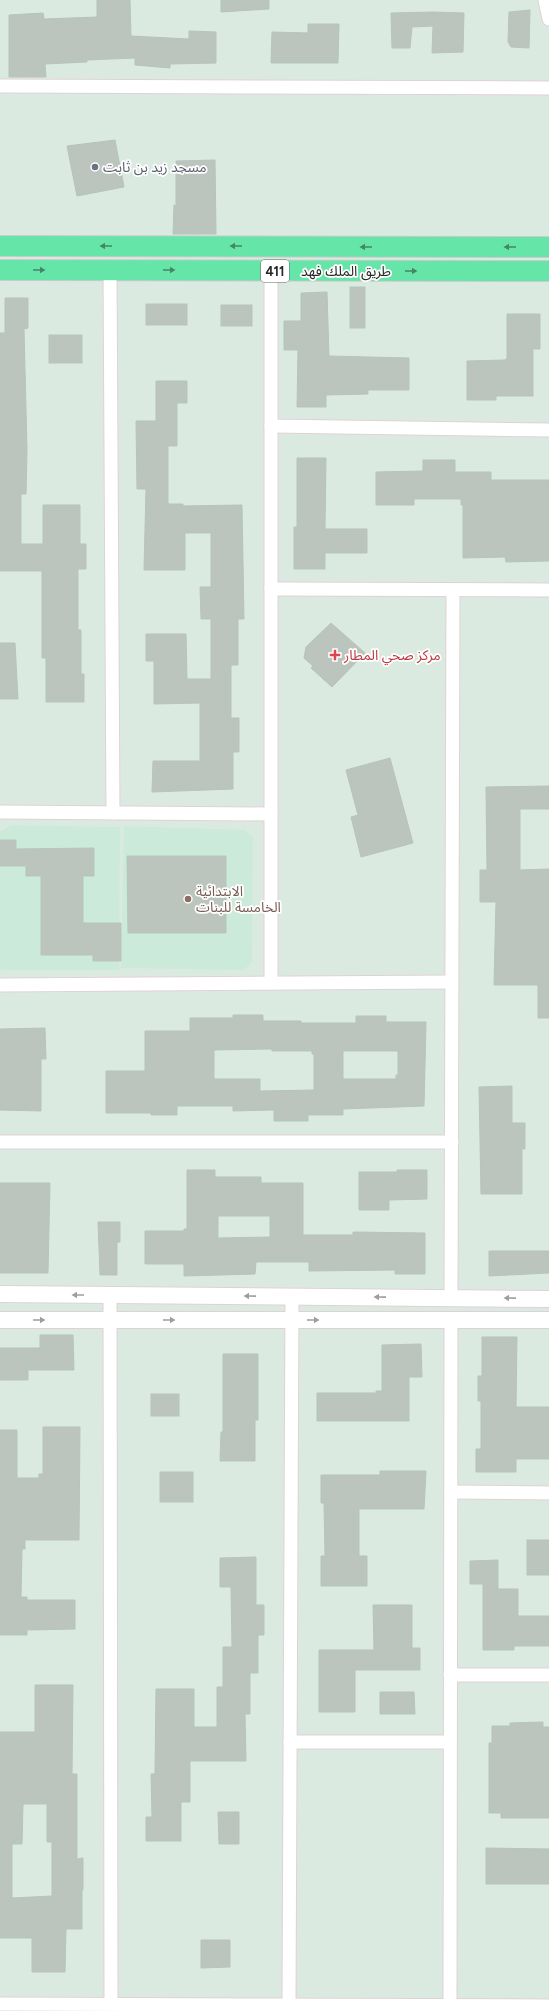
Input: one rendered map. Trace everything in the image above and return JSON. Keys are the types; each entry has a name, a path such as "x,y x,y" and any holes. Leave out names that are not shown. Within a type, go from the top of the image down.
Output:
{"main road":[{"name":"طريق الملك فهد","path":"0,246 549,247"},
{"name":"طريق الملك فهد","path":"0,270 549,271"}],"street":[{"path":"545,0 549,18"},
{"path":"0,86 549,88"},
{"path":"110,270 113,813"},
{"path":"271,271 271,983"},
{"path":"271,426 549,430"},
{"path":"271,589 549,590"},
{"path":"451,1298 453,590"},
{"path":"0,812 271,814"},
{"path":"0,985 452,982"},
{"path":"0,1142 452,1142"},
{"path":"0,1294 549,1299"},
{"path":"110,1295 111,2004"},
{"path":"289,2005 292,1296"},
{"path":"0,1320 549,1320"},
{"path":"450,2006 451,1320"},
{"path":"451,1492 549,1493"},
{"path":"450,1675 549,1675"},
{"path":"290,1742 450,1742"},
{"path":"0,2004 549,2006"}],"shaded area":[{"path":"11,825 120,827 119,970 2,970 0,968 0,832"},
{"name":"الابتدائية الخامسة للبنات","path":"124,826 245,830 253,837 252,962 244,970 121,968"}],"building":[{"path":"97,0 130,0 131,36 189,39 189,31 216,32 216,63 170,64 170,68 135,65 135,58 87,60 87,62 45,64 46,77 9,77 9,15 43,13 44,19 97,17"},
{"path":"221,0 269,0 269,9 221,12"},
{"path":"530,10 529,48 511,47 508,42 509,12"},
{"path":"391,13 464,13 463,52 432,53 433,26 412,27 410,48 392,48"},
{"path":"308,24 339,24 338,63 271,63 272,32 308,33"},
{"name":"مسجد زيد بن ثابت","path":"115,140 124,187 77,196 67,146"},
{"path":"215,160 216,234 173,234 174,205 176,206 176,161"},
{"path":"350,287 365,287 365,328 350,328"},
{"path":"327,292 329,356 409,358 409,390 368,390 368,394 326,395 326,407 297,407 298,350 284,350 284,321 301,321 301,293"},
{"path":"5,298 28,298 28,328 24,329 27,450 26,494 21,494 21,544 43,544 43,505 80,505 80,544 86,544 86,569 78,569 78,630 81,630 81,674 84,674 84,702 46,702 46,658 42,658 42,571 0,571 0,333 5,333"},
{"path":"146,304 187,304 187,325 146,325"},
{"path":"221,305 252,305 252,326 221,326"},
{"path":"507,314 540,314 540,349 533,349 533,396 496,396 496,400 467,400 467,361 505,360 507,358"},
{"path":"49,335 82,335 82,363 49,363"},
{"path":"156,381 187,381 187,403 177,403 177,446 168,446 168,504 183,504 183,506 242,505 244,619 238,619 238,665 231,665 231,718 239,718 239,752 233,752 233,789 152,792 153,761 200,761 200,703 154,704 154,661 146,661 146,634 186,634 187,679 211,679 211,619 201,619 200,587 211,587 211,533 185,533 185,570 144,570 146,489 137,489 136,421 156,421"},
{"path":"297,458 326,458 325,529 367,529 367,553 325,553 325,569 294,569 294,527 297,527"},
{"path":"423,460 455,460 455,472 491,472 491,480 549,480 549,561 506,562 505,557 463,558 463,505 461,505 461,499 414,499 414,505 376,505 376,472 423,471"},
{"path":"331,623 365,653 332,687 311,668 313,666 304,658 306,647"},
{"path":"0,643 15,643 18,699 0,699"},
{"path":"390,758 413,843 361,857 351,817 358,815 346,770"},
{"path":"549,786 549,809 520,809 520,870 549,869 549,1018 538,1018 538,985 494,985 496,902 480,902 480,870 487,870 486,787"},
{"path":"0,840 16,840 16,849 94,848 94,876 83,876 83,923 121,923 121,961 93,961 93,955 41,955 41,876 26,876 26,866 0,866"},
{"path":"127,856 226,856 226,933 128,933"},
{"path":"233,1015 263,1015 263,1021 356,1023 356,1016 386,1016 386,1022 426,1022 424,1106 343,1109 343,1115 308,1115 308,1121 274,1121 274,1110 233,1111 233,1106 177,1106 177,1115 151,1115 151,1113 106,1113 106,1071 145,1071 145,1031 190,1031 190,1018 233,1018","holes":["272,1049 272,1051 312,1051 312,1054 314,1054 314,1090 260,1091 260,1079 214,1079 214,1050","343,1051 398,1051 398,1075 396,1075 396,1079 343,1079"]},
{"path":"45,1028 46,1059 41,1059 41,1111 0,1110 0,1029"},
{"path":"512,1086 512,1123 525,1123 525,1149 522,1149 522,1194 481,1194 479,1087"},
{"path":"187,1170 215,1170 215,1177 261,1177 261,1183 303,1183 303,1235 353,1235 353,1232 425,1233 425,1274 395,1274 395,1270 309,1271 309,1262 256,1262 255,1274 184,1276 184,1264 145,1264 145,1231 184,1231 184,1229 187,1229","holes":["218,1216 270,1216 270,1237 218,1238"]},
{"path":"397,1170 427,1170 427,1199 389,1200 389,1210 359,1210 359,1172 397,1172"},
{"path":"0,1183 50,1183 48,1273 0,1273"},
{"path":"98,1222 120,1222 120,1242 117,1242 117,1275 100,1275"},
{"path":"489,1251 549,1251 549,1273 489,1276"},
{"path":"40,1335 73,1335 74,1370 28,1370 28,1380 0,1380 0,1348 40,1348"},
{"path":"482,1337 517,1337 516,1407 549,1407 549,1459 516,1459 516,1472 476,1472 476,1449 481,1449 481,1401 478,1401 478,1376 482,1376"},
{"path":"421,1344 422,1377 409,1377 409,1421 317,1421 317,1393 376,1393 376,1391 382,1391 382,1345"},
{"path":"223,1354 258,1354 258,1420 255,1420 255,1461 220,1461 221,1432 223,1432"},
{"path":"151,1394 179,1394 179,1416 151,1416"},
{"path":"43,1427 80,1427 79,1540 25,1540 25,1549 22,1549 21,1597 27,1597 27,1600 75,1600 75,1629 27,1630 27,1635 0,1635 0,1430 17,1430 17,1478 39,1478 39,1474 43,1474"},
{"path":"380,1471 426,1471 424,1509 359,1509 359,1556 367,1556 367,1586 321,1586 321,1556 325,1556 324,1503 321,1503 321,1475 380,1475"},
{"path":"160,1472 193,1472 193,1502 160,1502"},
{"path":"527,1540 549,1540 549,1575 527,1575"},
{"path":"256,1557 256,1605 264,1605 264,1635 258,1635 258,1673 250,1673 250,1714 245,1714 246,1761 190,1761 190,1802 181,1802 181,1841 146,1841 146,1817 152,1817 151,1774 155,1774 156,1689 194,1689 194,1727 217,1727 217,1687 223,1687 223,1647 232,1647 231,1587 220,1587 220,1558"},
{"path":"498,1560 498,1589 518,1589 518,1616 549,1616 549,1646 514,1646 514,1650 483,1650 483,1584 470,1584 470,1561"},
{"path":"373,1605 412,1605 412,1648 420,1648 420,1670 355,1670 355,1712 319,1712 319,1650 374,1650"},
{"path":"35,1685 73,1685 72,1774 77,1774 77,1859 83,1858 82,1929 66,1929 65,1972 32,1972 32,1938 0,1938 0,1732 35,1732","holes":["23,1804 47,1804 47,1842 52,1842 52,1896 12,1898 12,1844 22,1844"]},
{"path":"380,1692 414,1692 415,1714 380,1714"},
{"path":"543,1722 543,1727 549,1727 549,1818 501,1818 501,1813 489,1813 489,1743 492,1743 492,1726 510,1726 510,1723"},
{"path":"218,1812 239,1812 239,1844 219,1844"},
{"path":"486,1848 549,1849 549,1884 486,1884"},
{"path":"201,1940 230,1940 230,1967 201,1968"}],"place":[{"name":"مسجد زيد بن ثابت","path":"95,167"},
{"name":"مركز صحي المطار","path":"335,655"},
{"name":"الابتدائية الخامسة للبنات","path":"188,899"}]}
